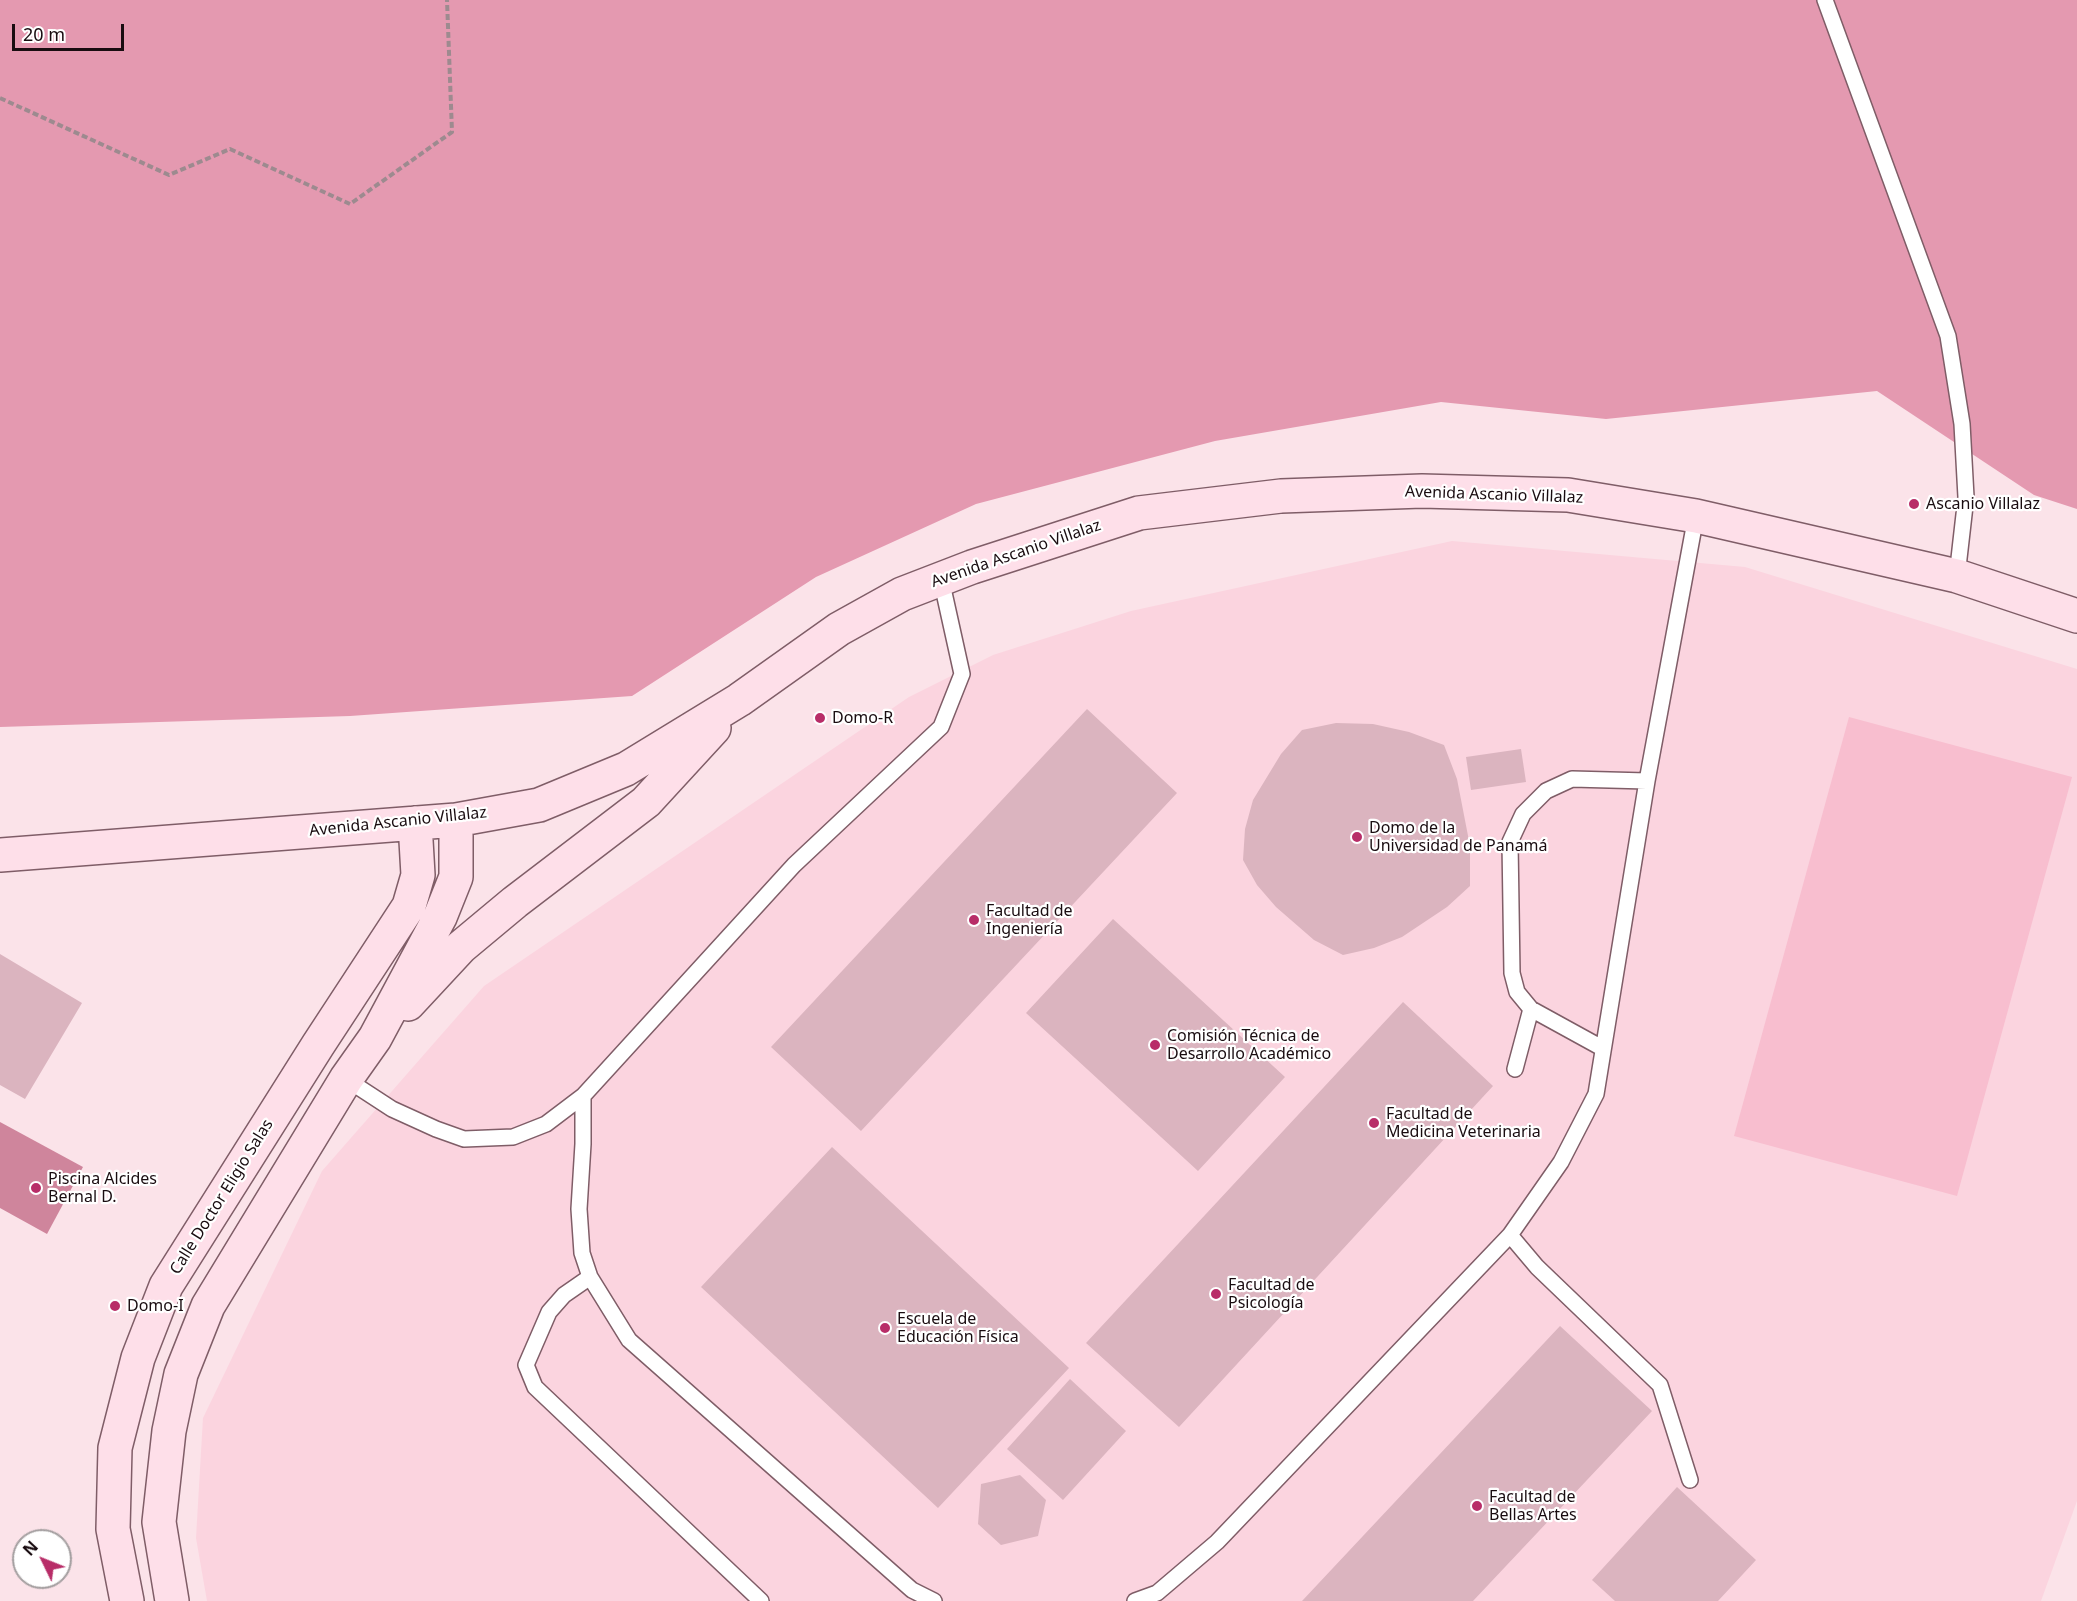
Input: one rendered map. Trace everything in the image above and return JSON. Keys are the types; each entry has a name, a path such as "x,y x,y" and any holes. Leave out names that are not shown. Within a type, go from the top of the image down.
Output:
{"main road":[{"name":"Avenida Ascanio Villalaz","path":"0,855 456,820 539,805 626,769 739,700 839,629 902,594 972,567 1139,513 1281,496 1422,491 1568,495 1695,516 1957,576 2077,616"},
{"path":"375,1038 461,947 515,902 646,802 739,700"},
{"path":"172,1601 159,1522 169,1431 181,1374 208,1306 346,1079 375,1038 440,917 456,877 456,820"},
{"name":"Calle Doctor Eligio Salas","path":"127,1601 113,1529 115,1448 138,1358 166,1286 409,906 418,875 415,823"}],"lane":[{"path":"1826,0 1948,336 1962,424 1966,497 1957,576"},
{"path":"1135,1601 1157,1593 1217,1542 1510,1235 1561,1162 1596,1094 1647,781 1695,516"},
{"path":"346,1079 392,1109 464,1139 513,1137 546,1124 583,1096 794,865 941,727 962,674 941,579"},
{"path":"1602,1048 1531,1009 1517,992 1512,973 1510,842 1523,814 1546,791 1572,779 1647,781"},
{"path":"1515,1069 1531,1009"},
{"path":"583,1096 579,1209 582,1253 590,1277 630,1340 912,1590 934,1601"},
{"path":"1510,1235 1537,1267 1660,1385 1690,1480"},
{"path":"590,1277 564,1295 549,1312 526,1365 535,1387 761,1601"}],"path":[{"path":"0,98 169,175 230,149 350,204 452,132 447,0"}],"shaded area":[{"path":"0,0 2077,0 2077,509 2034,495 1877,391 1606,419 1441,402 1215,441 976,504 816,577 632,696 350,716 0,727"},
{"path":"1452,541 1745,567 2077,669 2077,1501 2041,1601 207,1601 196,1538 203,1418 322,1171 484,986 909,697 993,655 1131,611"},
{"path":"1849,717 2072,777 1957,1196 1734,1136"},
{"name":"Piscina Alcides Bernal D.","path":"0,1122 83,1167 47,1234 0,1208"}],"building":[{"name":"Facultad de Ingeniería","path":"1087,709 1177,793 861,1131 771,1047"},
{"name":"Domo de la Universidad de Panamá","path":"1336,723 1373,724 1409,732 1444,745 1457,779 1470,846 1470,886 1447,907 1402,937 1374,948 1343,955 1314,940 1276,907 1257,885 1243,860 1245,829 1253,800 1281,754 1302,730"},
{"path":"1521,749 1526,782 1471,790 1466,757"},
{"name":"Comisión Técnica de Desarrollo Académico","path":"1113,919 1285,1077 1198,1171 1026,1013"},
{"path":"0,954 82,1003 25,1099 0,1085"},
{"path":"1403,1002 1493,1086 1179,1427 1086,1343"},
{"name":"Escuela de Educación Física","path":"832,1147 1069,1368 938,1508 701,1287"},
{"name":"Facultad de Bellas Artes","path":"1560,1326 1652,1411 1473,1601 1302,1601"},
{"path":"1070,1379 1126,1431 1063,1500 1007,1449"},
{"path":"1020,1475 1046,1500 1038,1536 1001,1545 978,1524 981,1484"},
{"path":"1677,1487 1756,1560 1718,1601 1615,1601 1592,1580"}],"place":[{"name":"Ascanio Villalaz","path":"1914,504"},
{"name":"Domo-R","path":"820,718"},
{"name":"Domo de la Universidad de Panamá","path":"1357,837"},
{"name":"Facultad de Ingeniería","path":"974,920"},
{"name":"Comisión Técnica de Desarrollo Académico","path":"1155,1045"},
{"name":"Facultad de Medicina Veterinaria","path":"1374,1123"},
{"name":"Piscina Alcides Bernal D.","path":"36,1188"},
{"name":"Facultad de Psicología","path":"1216,1294"},
{"name":"Domo-I","path":"115,1306"},
{"name":"Escuela de Educación Física","path":"885,1328"},
{"name":"Facultad de Bellas Artes","path":"1477,1506"}]}
